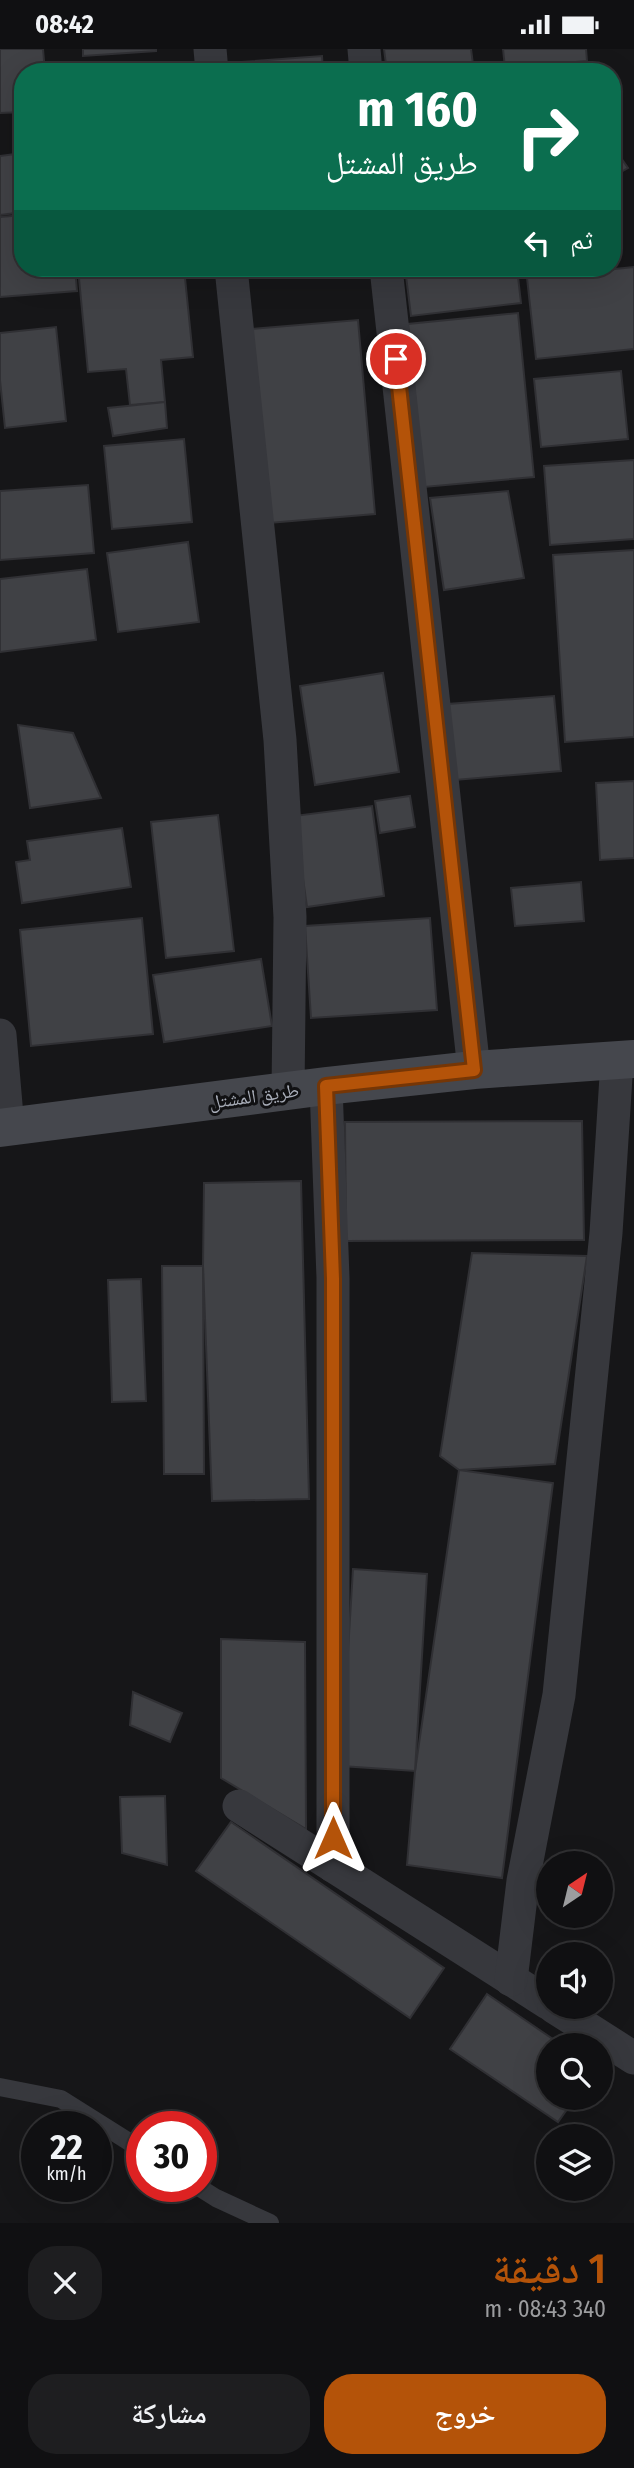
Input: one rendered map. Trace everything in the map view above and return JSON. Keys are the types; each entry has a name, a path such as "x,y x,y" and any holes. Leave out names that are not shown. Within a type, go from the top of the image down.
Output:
{"main road":[{"name":"طريق المشتل","path":"4,1128 326,1086 474,1070 625,1060"}],"street":[{"path":"232,277 280,740 290,917 288,1092"},
{"path":"387,277 474,1070"},
{"path":"0,1035 4,1128"},
{"path":"512,1980 523,1881 559,1695 625,1060"},
{"path":"326,1086 333,1279 333,1866"},
{"path":"239,1806 536,1995"},
{"path":"573,2019 634,2058"}],"lane":[{"path":"0,2087 61,2099 126,2140"},
{"path":"217,2198 270,2223"}],"building":[{"path":"0,49 43,49 44,63 14,63 14,112 0,113"},
{"path":"83,49 156,49 156,51 83,56"},
{"path":"384,49 471,49 473,63 386,63"},
{"path":"503,49 586,49 587,61 504,63"},
{"path":"322,56 322,63 228,63"},
{"path":"14,154 14,213 0,215 0,156"},
{"path":"621,158 628,168 621,172"},
{"path":"14,216 14,277 76,277 77,291 0,297 0,217"},
{"path":"634,267 634,349 536,359 527,278 621,277 621,268"},
{"path":"79,277 185,277 193,357 161,360 165,402 130,405 126,369 88,372"},
{"path":"406,277 518,277 521,303 411,316"},
{"path":"518,313 534,477 424,487 408,324"},
{"path":"358,320 375,514 269,523 251,329"},
{"path":"56,327 66,421 5,428 0,380 0,333"},
{"path":"621,371 628,439 541,447 534,379"},
{"path":"165,402 167,428 113,436 108,408"},
{"path":"184,439 192,522 112,529 104,446"},
{"path":"634,460 634,539 550,545 544,466"},
{"path":"88,485 94,553 0,560 0,491"},
{"path":"508,491 524,578 444,590 430,498"},
{"path":"188,542 199,622 118,632 107,553"},
{"path":"634,550 634,737 565,742 553,555"},
{"path":"87,569 96,640 0,652 0,579"},
{"path":"383,673 399,772 315,785 300,686"},
{"path":"554,696 561,771 455,780 448,704"},
{"path":"18,725 73,733 101,798 30,808"},
{"path":"634,781 634,858 600,860 596,783"},
{"path":"410,796 415,827 380,833 375,801"},
{"path":"372,806 384,896 307,907 294,816"},
{"path":"218,815 234,951 166,958 151,822"},
{"path":"122,828 131,887 22,903 16,862 30,860 27,841"},
{"path":"581,882 584,921 515,926 511,888"},
{"path":"142,918 153,1034 31,1046 20,930"},
{"path":"430,918 437,1010 311,1018 305,926"},
{"path":"261,959 272,1026 164,1042 153,975"},
{"path":"582,1121 584,1240 346,1241 345,1122"},
{"path":"301,1181 309,1499 212,1501 203,1266 204,1183"},
{"path":"472,1253 587,1256 555,1464 459,1470 440,1456"},
{"path":"162,1266 203,1266 204,1474 164,1474"},
{"path":"141,1279 146,1401 112,1402 108,1280"},
{"path":"459,1470 553,1483 502,1878 407,1865 415,1771"},
{"path":"353,1569 427,1574 415,1771 341,1766"},
{"path":"221,1639 305,1642 306,1829 221,1778"},
{"path":"133,1692 182,1713 170,1742 130,1725"},
{"path":"165,1796 167,1865 122,1853 120,1797"},
{"path":"231,1822 444,1968 410,2018 196,1871"},
{"path":"487,1994 544,2033 536,2033 536,2107 450,2049"},
{"path":"540,2110 566,2110 558,2122"}],"route":[{"path":"333,1838 333,1279 326,1086 474,1070 396,359"}]}
